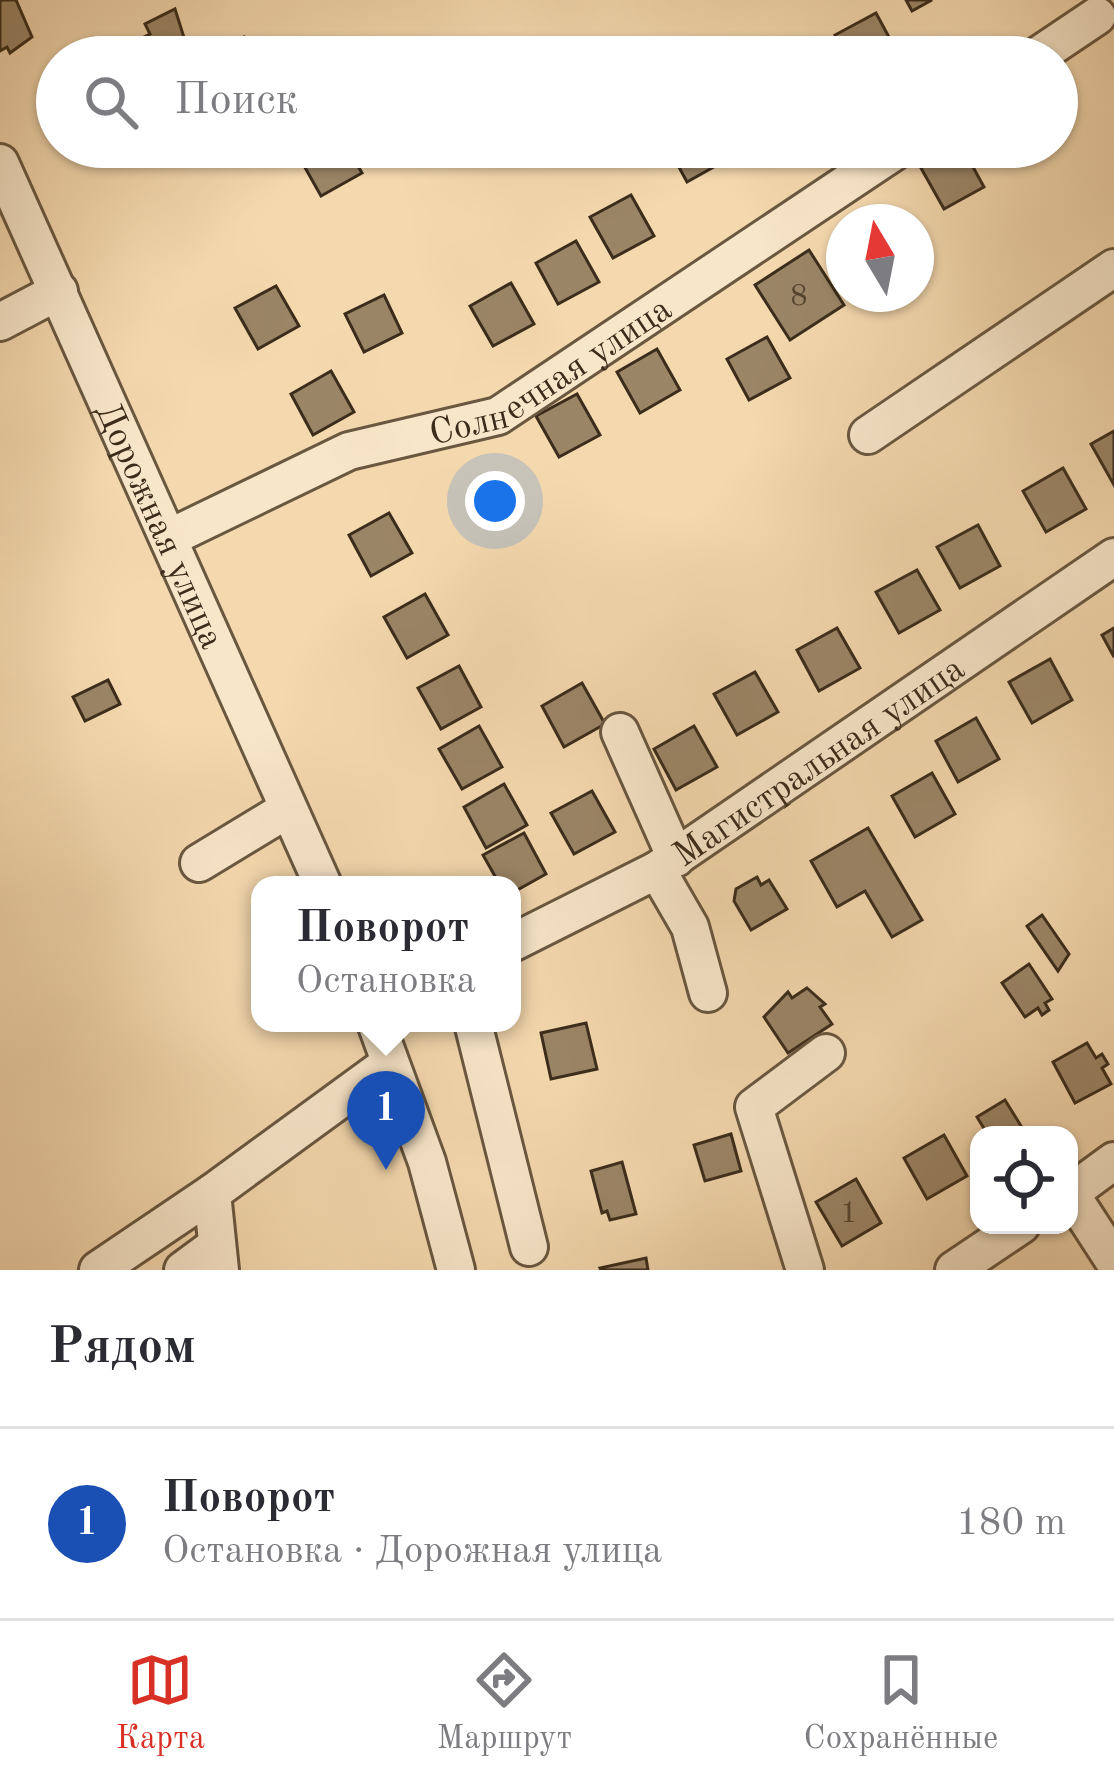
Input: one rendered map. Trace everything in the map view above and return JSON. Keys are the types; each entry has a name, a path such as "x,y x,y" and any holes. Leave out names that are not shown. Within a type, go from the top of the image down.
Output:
{"street":[{"path":"1067,36 1097,16"},
{"name":"Дорожная улица","path":"0,163 319,876"},
{"name":"Солнечная улица","path":"171,537 349,451 498,416 870,168"},
{"path":"868,435 1114,268"},
{"path":"0,322 59,291"},
{"name":"Магистральная улица","path":"521,938 666,864 1114,557"},
{"path":"620,732 690,927 708,993"},
{"path":"199,863 288,809"},
{"path":"379,1032 453,1241 456,1270"},
{"path":"475,1032 529,1247"},
{"path":"805,1270 754,1107 826,1053"},
{"path":"98,1270 390,1063"},
{"path":"1078,1188 1114,1161"},
{"path":"184,1270 219,1257 212,1193"},
{"path":"1078,1206 1114,1261"},
{"path":"954,1270 1008,1234"}],"building":[{"path":"0,0 16,0 32,37 10,53 7,47 0,51"},
{"path":"906,0 932,0 912,11"},
{"path":"175,9 184,36 146,36 150,34 145,24"},
{"path":"876,13 888,36 836,36"},
{"path":"305,168 359,168 362,173 321,196"},
{"path":"679,168 712,168 687,182"},
{"path":"921,168 974,168 984,187 944,209"},
{"path":"631,195 654,236 613,258 590,217"},
{"path":"576,241 599,282 558,304 536,263"},
{"path":"809,250 826,277 826,312 833,312 790,340 755,285"},
{"path":"511,283 534,324 493,346 470,306"},
{"path":"276,286 299,326 258,349 235,308"},
{"path":"384,295 402,333 364,352 345,314"},
{"path":"767,337 790,378 749,400 727,359"},
{"path":"657,349 680,390 640,413 617,372"},
{"path":"331,371 354,412 313,435 291,394"},
{"path":"577,394 600,435 559,457 536,416"},
{"path":"1114,431 1114,485 1091,444"},
{"path":"1063,468 1086,509 1046,532 1023,491"},
{"path":"389,513 412,553 371,576 349,535"},
{"path":"978,525 1000,566 960,588 937,547"},
{"path":"917,570 940,610 899,633 876,592"},
{"path":"425,594 448,635 407,658 384,617"},
{"path":"837,628 860,668 819,691 797,650"},
{"path":"1114,628 1114,657 1102,635"},
{"path":"1050,659 1072,700 1032,723 1009,682"},
{"path":"459,666 481,707 441,729 418,688"},
{"path":"755,672 778,712 737,735 714,694"},
{"path":"108,680 120,704 85,721 73,697"},
{"path":"582,683 605,724 564,747 542,706"},
{"path":"976,718 999,759 958,782 936,741"},
{"path":"479,726 502,767 462,789 439,749"},
{"path":"694,726 717,767 676,790 654,749"},
{"path":"932,773 955,814 915,837 892,796"},
{"path":"504,784 527,825 486,848 464,807"},
{"path":"592,791 615,832 574,854 551,813"},
{"path":"868,828 922,920 892,937 865,891 837,907 811,861"},
{"path":"524,833 546,874 521,888 521,876 495,876 483,855"},
{"path":"757,877 761,885 769,880 787,909 751,930 734,901 736,889"},
{"path":"1042,915 1069,954 1058,971 1027,926"},
{"path":"1029,964 1052,999 1045,1003 1049,1010 1042,1015 1038,1008 1025,1017 1002,983"},
{"path":"807,988 825,1004 820,1007 832,1024 788,1053 764,1017 788,992 792,998"},
{"path":"586,1023 597,1069 551,1079 541,1033"},
{"path":"1087,1043 1096,1058 1102,1054 1108,1064 1102,1068 1111,1084 1075,1103 1053,1062"},
{"path":"1005,1100 1021,1126 982,1126 977,1117"},
{"path":"731,1134 741,1171 705,1181 694,1145"},
{"path":"944,1135 967,1176 927,1199 904,1158"},
{"path":"622,1162 636,1214 610,1220 607,1211 602,1213 591,1171"},
{"path":"856,1179 881,1223 842,1246 816,1202"},
{"path":"646,1258 648,1270 600,1268"}],"place":[{"name":"Поворот","path":"386,1170"}]}
